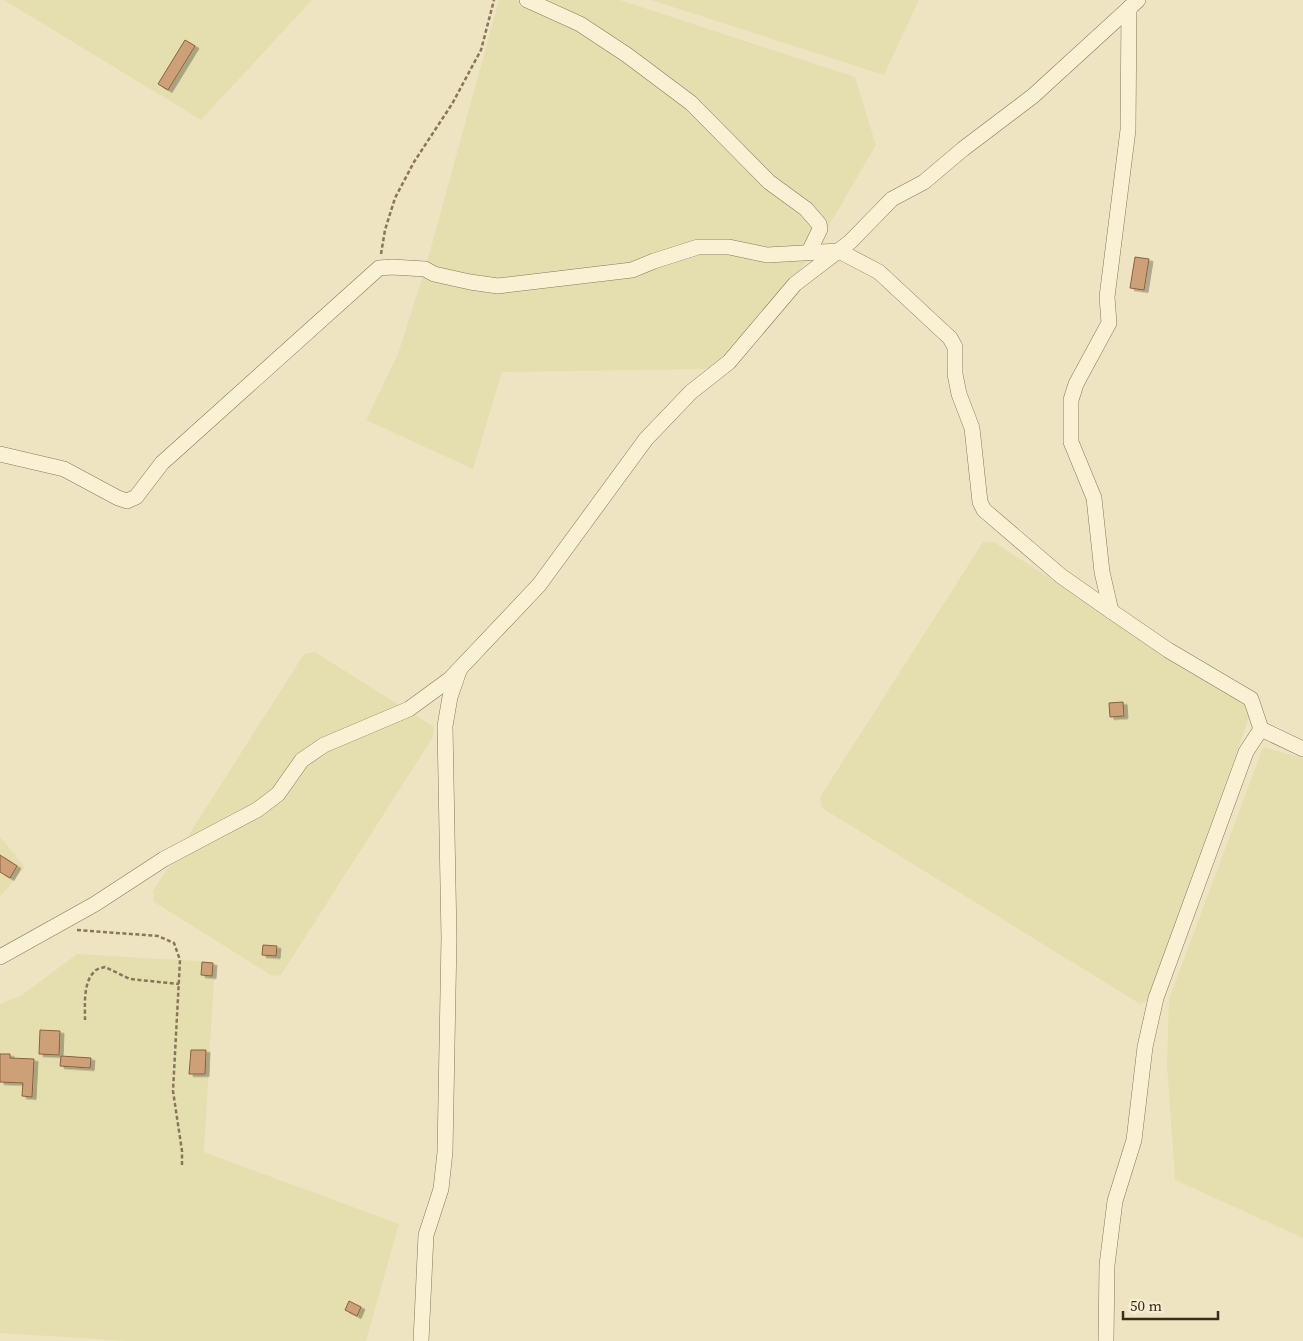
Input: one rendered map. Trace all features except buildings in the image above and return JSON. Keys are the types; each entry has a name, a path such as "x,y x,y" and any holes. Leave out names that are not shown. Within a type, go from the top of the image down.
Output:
{"street":[{"path":"527,0 580,24 627,55 691,103 769,182 806,209 819,224 820,229 809,252"},
{"path":"0,957 95,904 164,858 257,810 278,794 302,760 324,745 409,709 450,679 539,585 646,439 691,392 730,362 796,284 850,242 892,200 924,182 963,149 1033,96 1133,4"},
{"path":"1111,611 1102,572 1094,498 1071,442 1071,400 1076,384 1109,323 1107,297 1128,130 1133,4"},
{"path":"0,454 64,470 127,501 136,497 162,463 379,268 425,269 434,274 498,286 632,270 698,247 729,247 767,255 839,250 879,272 950,338 955,347 955,374 959,394 972,428 980,502 984,510 1062,576 1111,611 1168,650 1251,699 1261,729 1302,748"},
{"path":"421,1341 426,1235 441,1189 446,1152 449,938 445,726 450,697 461,667"},
{"path":"1106,1341 1107,1265 1115,1201 1134,1140 1145,1047 1156,998 1246,752 1261,729"},
{"path":"0,949 26,942"}],"path":[{"path":"379,268 385,230 395,198 414,162 452,104 481,50 494,0"},
{"path":"74,930 158,936 174,943 180,960 173,1091 182,1151 182,1166"},
{"path":"84,1020 86,992 89,979 94,970 105,967 130,979 179,984"}],"shaded area":[{"path":"4,0 312,0 201,120"},
{"path":"499,0 620,0 855,77 876,145 810,258 711,369 502,372 473,469 366,420 398,354 425,269"},
{"path":"651,0 919,0 884,75"},
{"path":"983,542 994,542 1246,705 1250,715 1147,1001 1140,1004 822,808 820,797"},
{"path":"315,652 434,727 433,737 281,975 272,976 154,902 153,891 304,654"},
{"path":"1263,747 1303,758 1303,1238 1175,1180 1167,1065 1169,999"},
{"path":"0,837 25,867 0,897"},
{"path":"77,954 215,962 204,1152 399,1224 366,1341 128,1341 0,1333 0,1004 22,995"}]}
